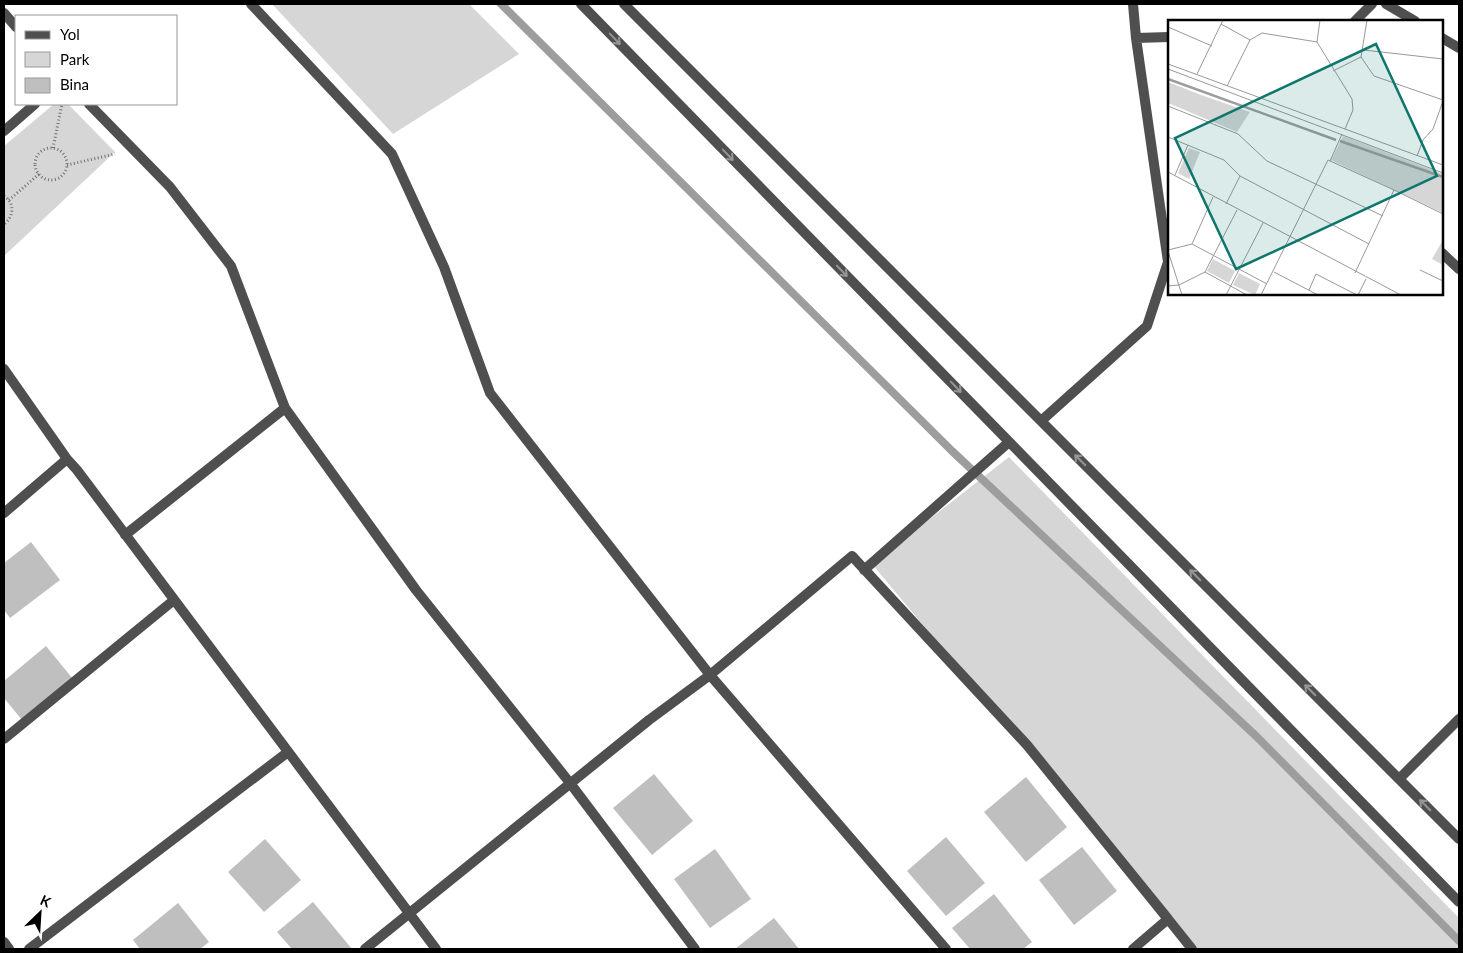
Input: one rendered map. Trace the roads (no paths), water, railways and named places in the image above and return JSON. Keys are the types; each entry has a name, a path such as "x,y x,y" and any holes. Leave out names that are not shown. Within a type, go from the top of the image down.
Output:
{"street":[{"path":"251,4 392,154 444,267 490,393 710,675 946,949"},
{"path":"581,4 1459,902"},
{"path":"624,4 1459,839"},
{"path":"1041,421 1147,326 1168,262 1136,38 1133,4"},
{"path":"1356,20 1372,4"},
{"path":"1386,4 1413,20"},
{"path":"4,13 15,26"},
{"path":"1136,38 1168,37"},
{"path":"1443,39 1459,48"},
{"path":"4,131 34,105"},
{"path":"89,105 170,187 231,266 285,408 416,590 570,783 695,949"},
{"path":"1443,254 1459,269"},
{"path":"4,369 67,459 436,949"},
{"path":"125,535 285,408"},
{"path":"864,570 1009,442"},
{"path":"4,513 67,459"},
{"path":"365,949 649,720 710,675 852,556 1027,745 1192,949"},
{"path":"4,739 174,600"},
{"path":"1399,779 1459,719"},
{"path":"29,949 288,752"},
{"path":"1133,949 1168,919"},
{"path":"4,942 10,949"}],"waterway":[{"path":"501,4 952,451 1257,737 1459,941"}]}
